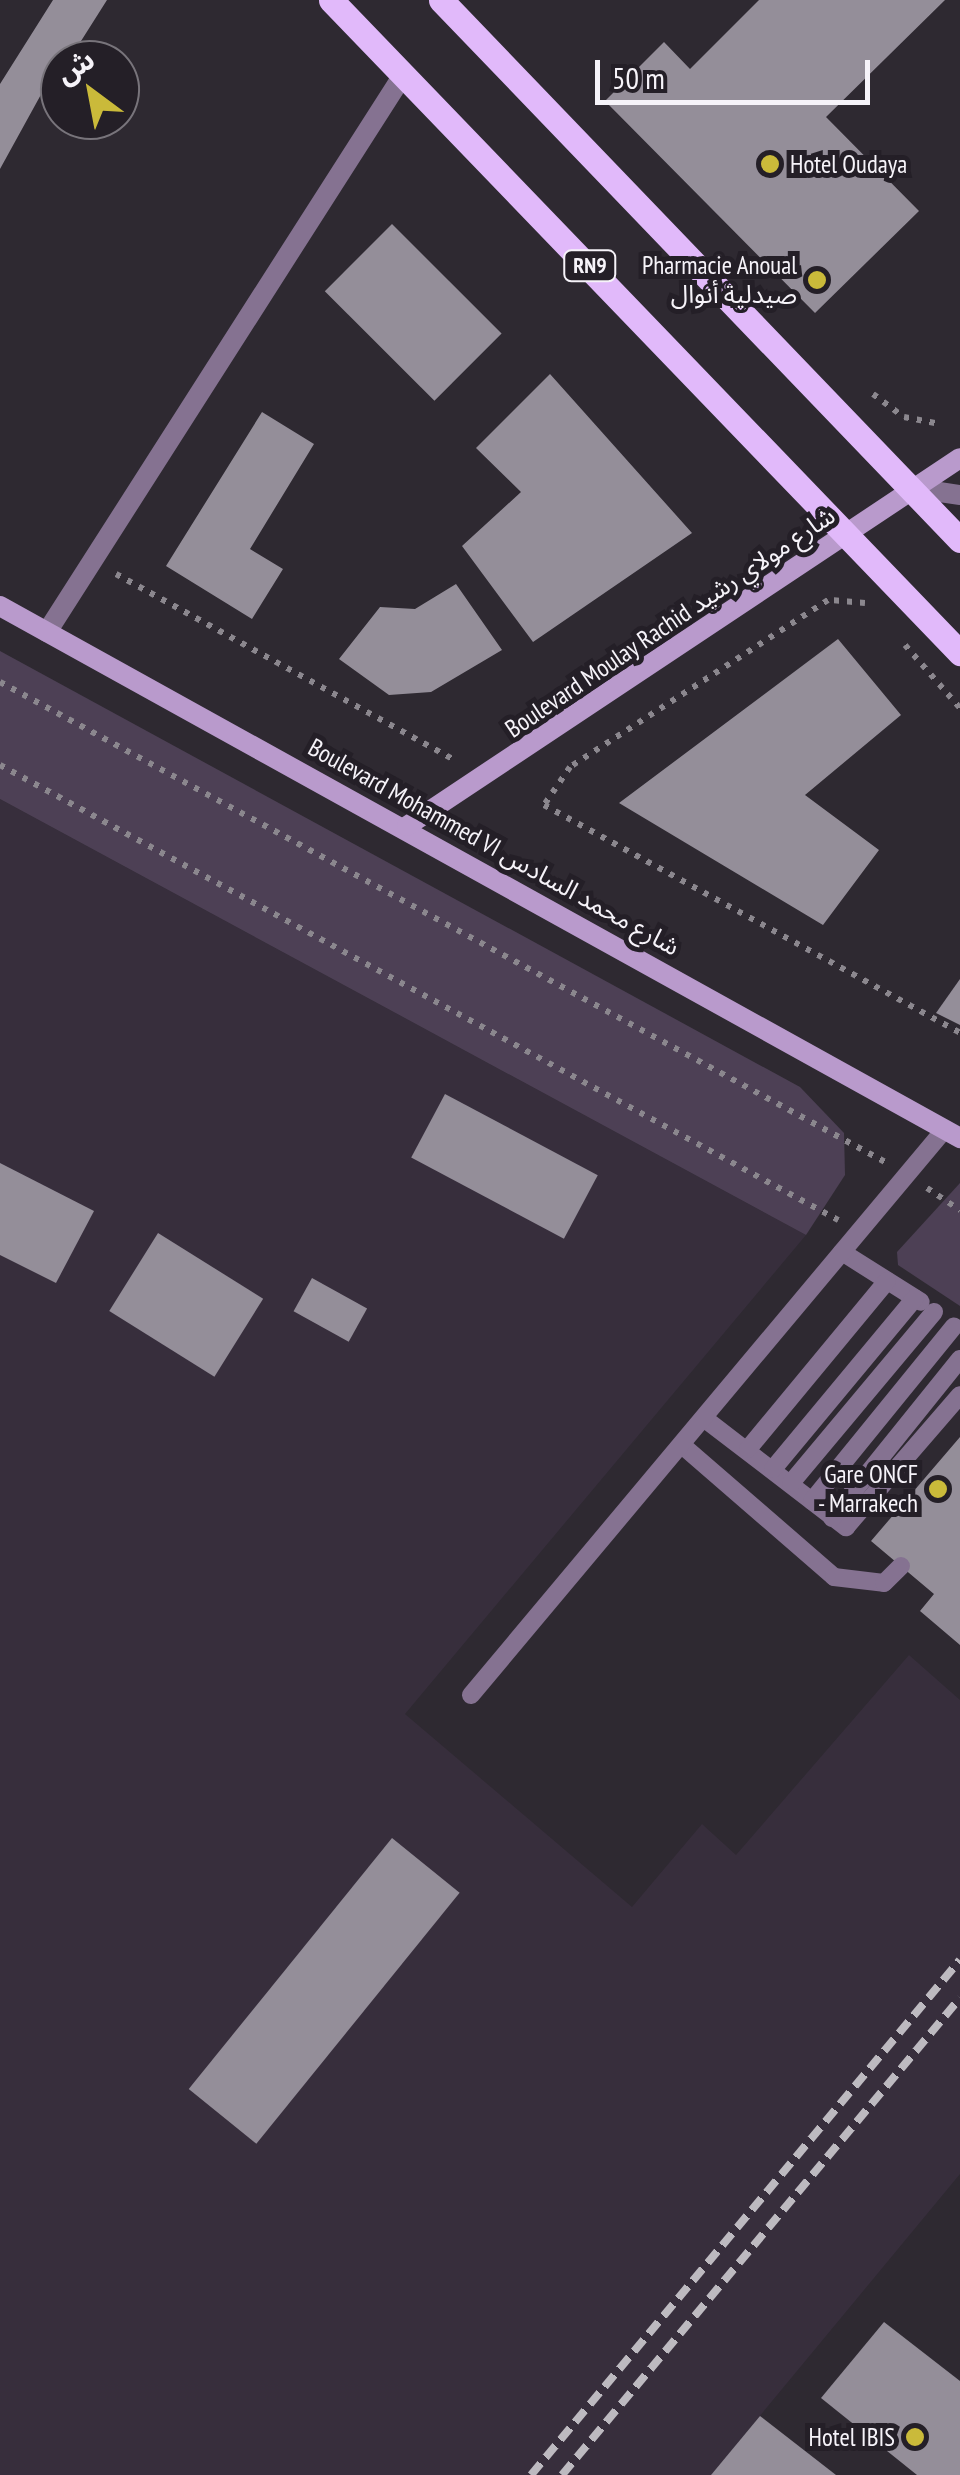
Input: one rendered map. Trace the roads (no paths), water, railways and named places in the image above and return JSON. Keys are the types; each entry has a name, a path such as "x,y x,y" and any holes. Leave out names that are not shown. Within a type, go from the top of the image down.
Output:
{"main road":[{"name":"RN9","path":"331,0 849,532 960,652"},
{"path":"441,0 960,540"}],"street":[{"path":"46,632 403,75"},
{"name":"Boulevard Moulay Rachid شارع مولاي رشيد","path":"408,826 960,458"},
{"path":"913,488 960,495"},
{"name":"Boulevard Mohammed VI شارع محمد السادس","path":"0,606 408,826 952,1133"}],"lane":[{"path":"471,1696 906,1174 952,1133"},
{"path":"812,1500 957,1328 842,1252"},
{"path":"748,1450 887,1281"},
{"path":"773,1469 915,1298"},
{"path":"791,1483 934,1312"},
{"path":"832,1518 960,1359"},
{"path":"705,1419 832,1518 850,1526 960,1395"},
{"path":"683,1446 834,1577 884,1583 901,1566"}],"railway":[{"path":"531,2475 960,1960"},
{"path":"562,2475 960,1998"}],"place":[{"name":"Hotel Oudaya","path":"770,164"},
{"name":"Pharmacie Anoual صيدلية أنوال","path":"817,280"},
{"name":"Gare ONCF - Marrakech","path":"938,1489"},
{"name":"Hotel IBIS","path":"915,2437"}]}
